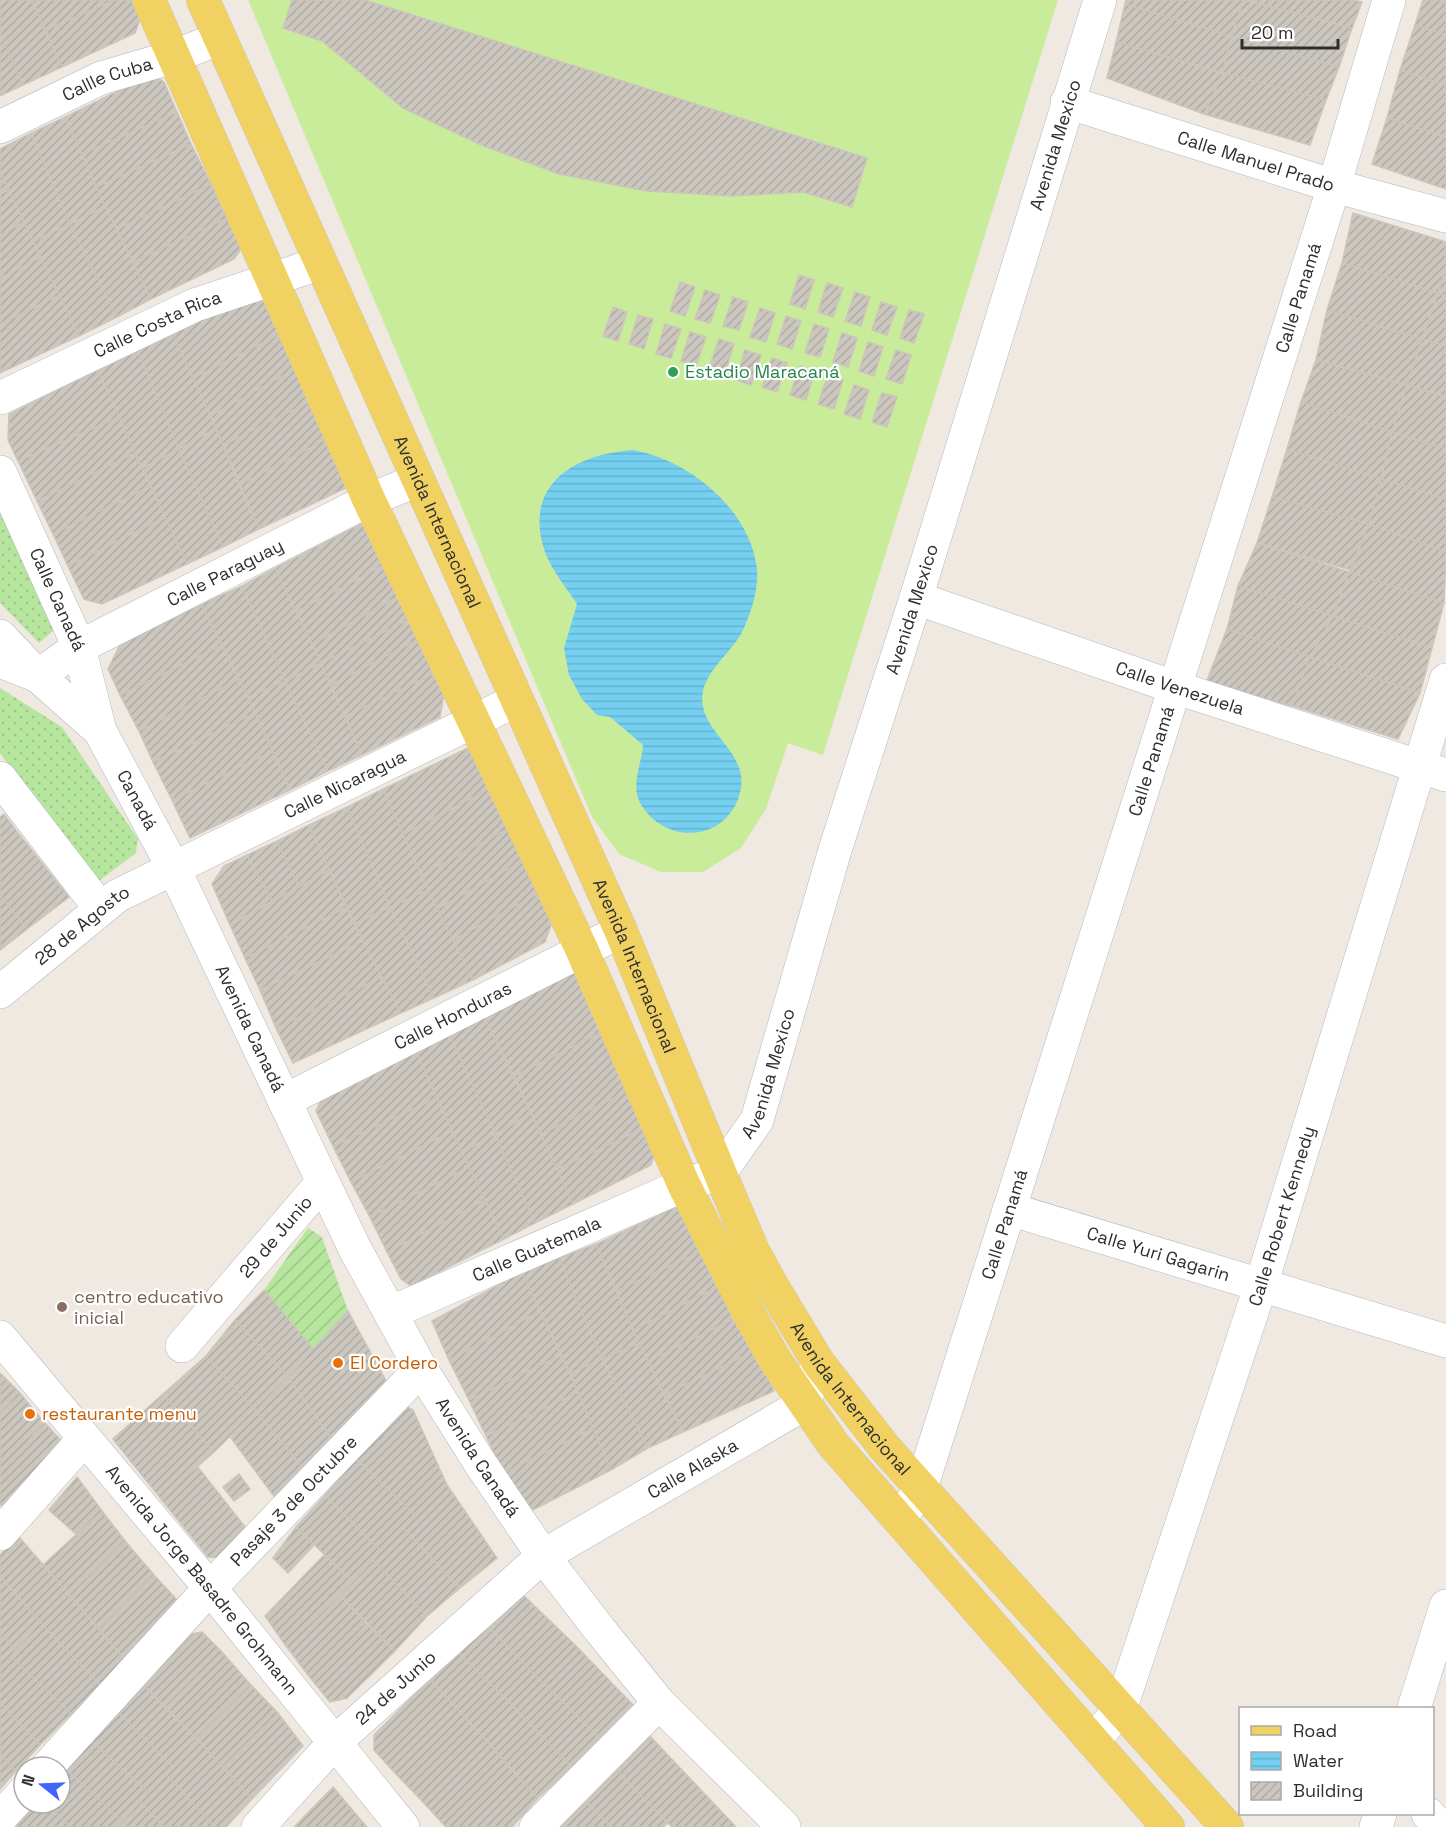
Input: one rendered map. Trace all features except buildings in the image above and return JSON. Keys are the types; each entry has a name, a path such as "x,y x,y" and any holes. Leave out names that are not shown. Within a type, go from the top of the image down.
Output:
{"main road":[{"name":"Avenida Internacional","path":"149,0 369,500 582,950 684,1185 749,1314 804,1404 833,1444 1168,1827"},
{"name":"Avenida Internacional","path":"203,0 621,931 753,1251 789,1317 850,1406 921,1488 1227,1827"}],"street":[{"name":"Avenida Mexico","path":"720,1173 757,1120 836,850 1100,0"},
{"name":"Calle Panamá","path":"900,1519 921,1488 1334,186 1389,0"},
{"name":"Callle Cuba","path":"0,127 101,78 173,57 220,38"},
{"name":"Calle Manuel Prado","path":"1067,102 1334,186 1446,216"},
{"name":"Calle Costa Rica","path":"0,398 195,305 321,263"},
{"name":"Calle Canadá","path":"0,472 79,647 100,731"},
{"name":"Calle Paraguay","path":"38,676 79,647 369,500 418,480"},
{"name":"Calle Venezuela","path":"916,598 1174,687 1433,770"},
{"path":"0,636 38,676 100,731"},
{"path":"0,661 38,676"},
{"name":"Calle Robert Kennedy","path":"1094,1741 1121,1707 1433,770 1446,680"},
{"name":"Calle Nicaragua","path":"174,870 517,700"},
{"name":"Canadá","path":"100,731 174,870"},
{"path":"0,778 100,908"},
{"name":"28 de Agosto","path":"0,992 117,896 174,870"},
{"name":"Avenida Canadá","path":"174,870 322,1183 421,1369 480,1463 543,1556 659,1703 784,1827"},
{"name":"Calle Honduras","path":"284,1101 621,931"},
{"path":"684,1185 720,1173"},
{"name":"29 de Junio","path":"182,1346 322,1183"},
{"name":"Calle Guatemala","path":"390,1312 684,1185"},
{"name":"Calle Yuri Gagarin","path":"1009,1209 1446,1341"},
{"name":"Avenida Jorge Basadre Grohmann","path":"0,1336 210,1588 403,1827"},
{"path":"804,1404 818,1362"},
{"name":"Pasaje 3 de Octubre","path":"58,1755 210,1588 421,1369"},
{"name":"Calle Alaska","path":"543,1556 804,1404"},
{"path":"0,1534 84,1439"},
{"name":"24 de Junio","path":"258,1827 334,1743 543,1556"},
{"path":"1414,1707 1446,1606"},
{"path":"536,1827 659,1703"},
{"path":"0,1818 12,1805"},
{"path":"1429,1815 1441,1827"}],"green space":[{"name":"Estadio Maracaná","path":"248,0 1058,0 823,755 788,743 766,809 741,848 703,872 661,872 619,854 592,817"},
{"path":"0,505 60,625 39,643 0,603"},
{"path":"0,688 62,727 138,839 136,853 95,884 0,753"},
{"path":"308,1228 322,1237 348,1311 313,1349 264,1290"}],"water":[{"path":"633,450 675,464 695,476 713,491 743,526 752,547 757,569 756,592 746,623 739,638 715,667 703,691 703,705 707,718 738,764 741,778 740,793 733,809 723,821 710,829 696,832 681,832 666,828 653,819 642,806 638,799 636,783 643,745 610,717 597,715 582,699 569,675 564,648 577,604 548,559 540,529 541,508 547,491 558,477 573,466 591,458"}],"place":[{"name":"Estadio Maracaná","path":"673,372"},
{"name":"centro educativo inicial","path":"62,1307"},
{"name":"El Cordero","path":"338,1363"},
{"name":"restaurante menu","path":"30,1414"}]}
